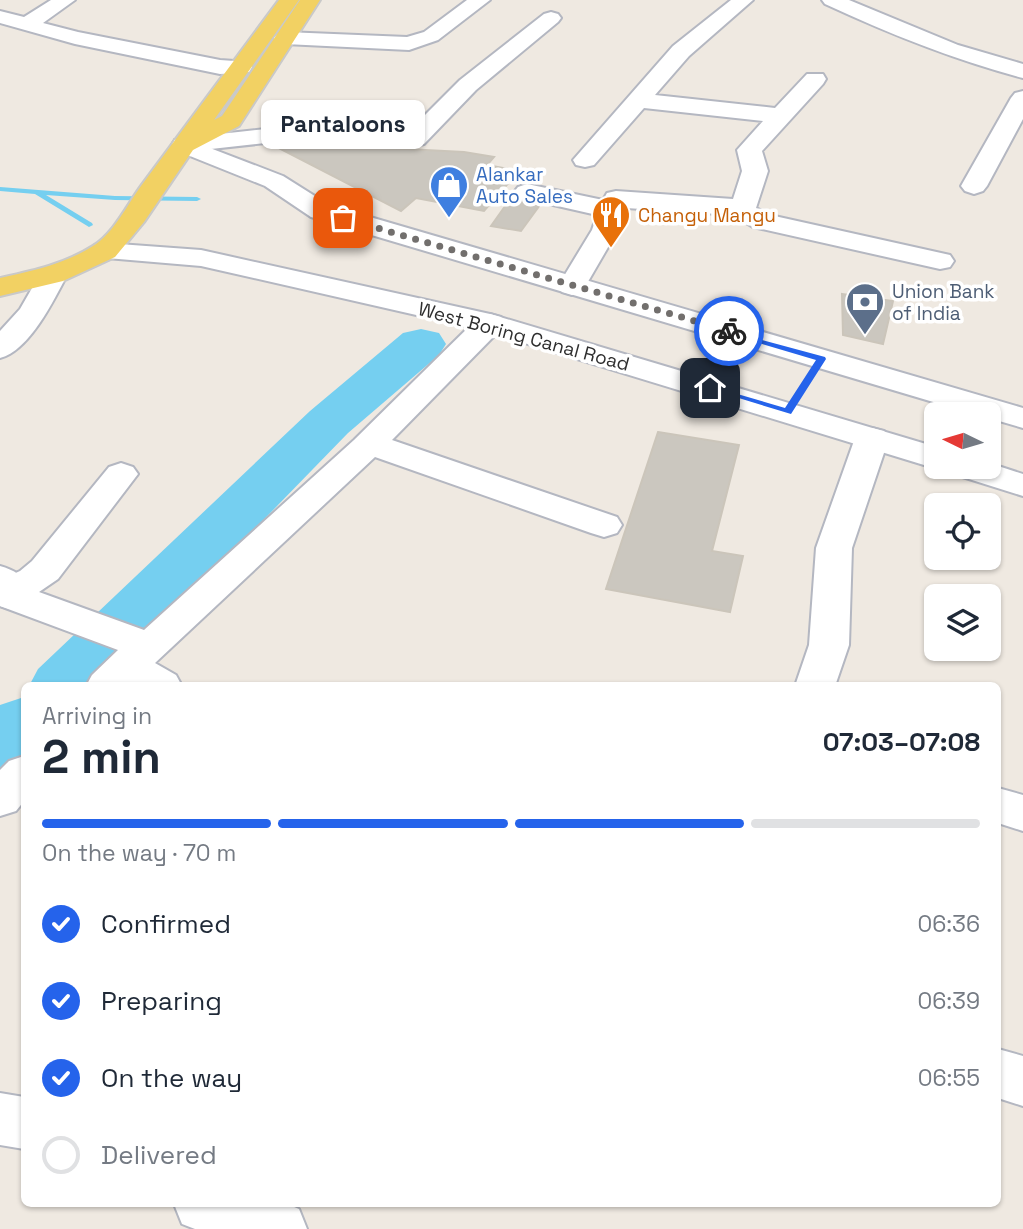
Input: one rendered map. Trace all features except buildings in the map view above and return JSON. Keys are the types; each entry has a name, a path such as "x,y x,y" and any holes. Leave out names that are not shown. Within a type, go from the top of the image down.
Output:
{"main road":[{"path":"0,287 54,275 105,251 135,216 150,191 289,0"},
{"path":"184,145 231,121 310,0"}],"street":[{"path":"27,24 65,0"},
{"path":"281,45 409,44 431,36 480,0"},
{"path":"584,160 681,51 743,0"},
{"path":"832,0 904,33 996,65 1023,71"},
{"path":"0,17 75,38 220,67 241,67"},
{"path":"184,145 321,130 415,139 468,85 551,18"},
{"path":"281,45 389,64"},
{"path":"815,79 749,150 755,171 743,208 745,213 762,221 940,261"},
{"path":"974,186 1023,98"},
{"path":"637,100 779,116"},
{"path":"184,145 274,181 320,211 572,286 805,385 1023,418"},
{"path":"527,192 612,210"},
{"path":"572,286 605,230 616,199 743,208"},
{"name":"West Boring Canal Road","path":"105,251 201,258 490,323 805,385 872,438 924,454"},
{"path":"0,349 32,313 54,275"},
{"path":"117,651 370,444 490,323"},
{"path":"816,682 829,645 834,548 872,438"},
{"path":"370,444 604,525"},
{"path":"8,588 33,580 45,570 121,474"},
{"path":"1001,478 1023,485"},
{"path":"8,588 117,651 157,682"},
{"path":"0,799 21,776"},
{"path":"1001,807 1023,813"},
{"path":"1001,1075 1023,1081"},
{"path":"0,1119 21,1122"},
{"path":"211,1207 279,1229"}],"waterway":[{"path":"0,189 115,198 197,199"},
{"path":"38,193 89,225"},
{"path":"66,682 329,422 421,344"},
{"path":"0,747 21,726"}],"way so far":[{"path":"343,218 729,331"}],"place":[{"name":"Pantaloons","path":"343,218"},
{"name":"Alankar Auto Sales","path":"449,219"},
{"name":"Changu Mangu","path":"611,249"},
{"name":"Union Bank of India","path":"865,336"}],"route":[{"path":"710,388 788,412 822,359 729,331"}]}
